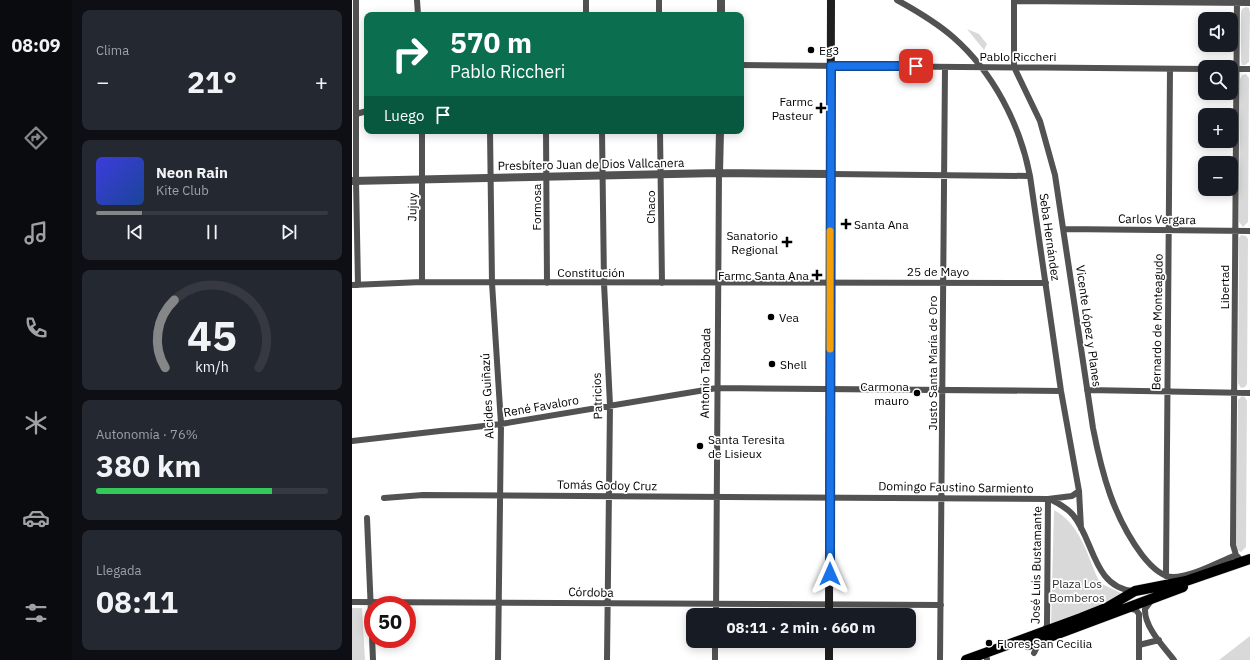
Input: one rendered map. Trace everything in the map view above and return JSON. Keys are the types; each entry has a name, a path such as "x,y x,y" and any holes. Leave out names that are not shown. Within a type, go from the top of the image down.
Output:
{"main road":[{"path":"830,608 831,0"},
{"path":"986,660 1200,581 1250,559"},
{"path":"966,660 1019,641 1037,642 1106,608 1135,591 1186,581 1220,571"},
{"path":"829,648 829,660"}],"street":[{"path":"355,285 354,181 356,114 356,0"},
{"path":"417,0 418,12"},
{"path":"585,12 586,0"},
{"path":"659,0 659,12"},
{"path":"721,0 721,12"},
{"name":"Seba Hernández","path":"897,0 945,30 965,49 981,67 1005,104 1014,125 1030,176 1061,391 1079,491 1082,528"},
{"path":"1014,67 1014,1 1250,3"},
{"name":"Libertad","path":"1234,60 1237,2"},
{"name":"Pablo Riccheri","path":"744,66 1198,69"},
{"name":"Justo Santa María de Oro","path":"941,658 945,67"},
{"name":"Vicente López y Planes","path":"1014,67 1046,137 1055,175 1087,390 1100,463 1113,506 1124,529 1146,560 1166,576"},
{"name":"Bernardo de Monteagudo","path":"1166,576 1170,69"},
{"path":"1238,69 1250,69"},
{"name":"Libertad","path":"1234,100 1233,545 1236,555"},
{"path":"356,114 364,112"},
{"name":"Jujuy","path":"422,134 424,179 422,282"},
{"name":"Alcides Guiñazú","path":"490,134 492,178 492,282 501,424 500,602 498,660"},
{"name":"Formosa","path":"546,134 547,282"},
{"name":"Patricios","path":"602,134 604,283 610,405 607,660"},
{"name":"Chaco","path":"660,134 662,282"},
{"name":"Antonio Taboada","path":"716,608 720,134"},
{"name":"Presbítero Juan de Dios Vallcanera","path":"354,181 719,173 831,174"},
{"path":"831,174 1030,176"},
{"name":"Carlos Vergara","path":"1064,229 1250,231"},
{"name":"Constitución","path":"355,285 422,282 830,282"},
{"name":"25 de Mayo","path":"830,282 1046,283"},
{"name":"René Favaloro","path":"352,441 501,424 717,388 1061,391"},
{"path":"1087,390 1250,392"},
{"name":"Domingo Faustino Sarmiento","path":"830,496 1048,499 1069,497 1078,494 1079,491"},
{"name":"Tomás Godoy Cruz","path":"384,498 423,494 716,497 830,496"},
{"name":"Seba Hernández","path":"1048,499 1067,509 1082,528 1103,575 1117,587 1135,591"},
{"name":"José Luis Bustamante","path":"1034,660 1037,642 1047,626 1048,499"},
{"path":"367,518 370,596"},
{"path":"1166,576 1173,577 1185,575 1236,555 1243,560 1250,559"},
{"path":"1159,596 1147,604 1145,614 1159,640 1174,660"},
{"name":"Córdoba","path":"352,602 364,602"},
{"name":"Córdoba","path":"416,602 941,605"},
{"path":"1127,608 1136,610 1139,614 1139,660"},
{"path":"1139,645 1159,640"},
{"name":"José Luis Bustamante","path":"1019,641 1037,642"},
{"path":"372,648 373,660"},
{"path":"715,648 715,660"}],"green space":[{"path":"1246,7 1249,8 1250,13 1249,62 1242,65 1241,12 1242,9"},
{"path":"967,29 979,34 987,44 984,50"},
{"path":"1246,74 1249,78 1248,222 1243,227 1239,222 1240,79 1242,75"},
{"path":"1241,235 1246,236 1248,239 1247,384 1245,387 1241,388 1238,383 1239,238"},
{"path":"1242,396 1245,397 1247,401 1246,547 1241,552 1237,550 1236,545 1238,400"},
{"name":"Plaza Los Bomberos","path":"1054,510 1070,523 1082,540 1098,579 1104,585 1123,594 1108,602 1051,626"},
{"path":"352,608 362,608 365,660 352,660"},
{"path":"1250,636 1250,660 1219,660"}],"slow traffic":[{"path":"830,231 830,349"}],"place":[{"name":"Eg3","path":"811,50"},
{"name":"Farmc Pasteur","path":"821,108"},
{"name":"Santa Ana","path":"846,224"},
{"name":"Sanatorio Regional","path":"787,242"},
{"name":"Farmc Santa Ana","path":"817,275"},
{"name":"Vea","path":"771,317"},
{"name":"Shell","path":"772,364"},
{"name":"Carmona mauro","path":"917,393"},
{"name":"Santa Teresita de Lisieux","path":"700,446"},
{"name":"Flores San Cecilia","path":"989,643"}],"route":[{"path":"830,574 831,66 916,66"}]}
